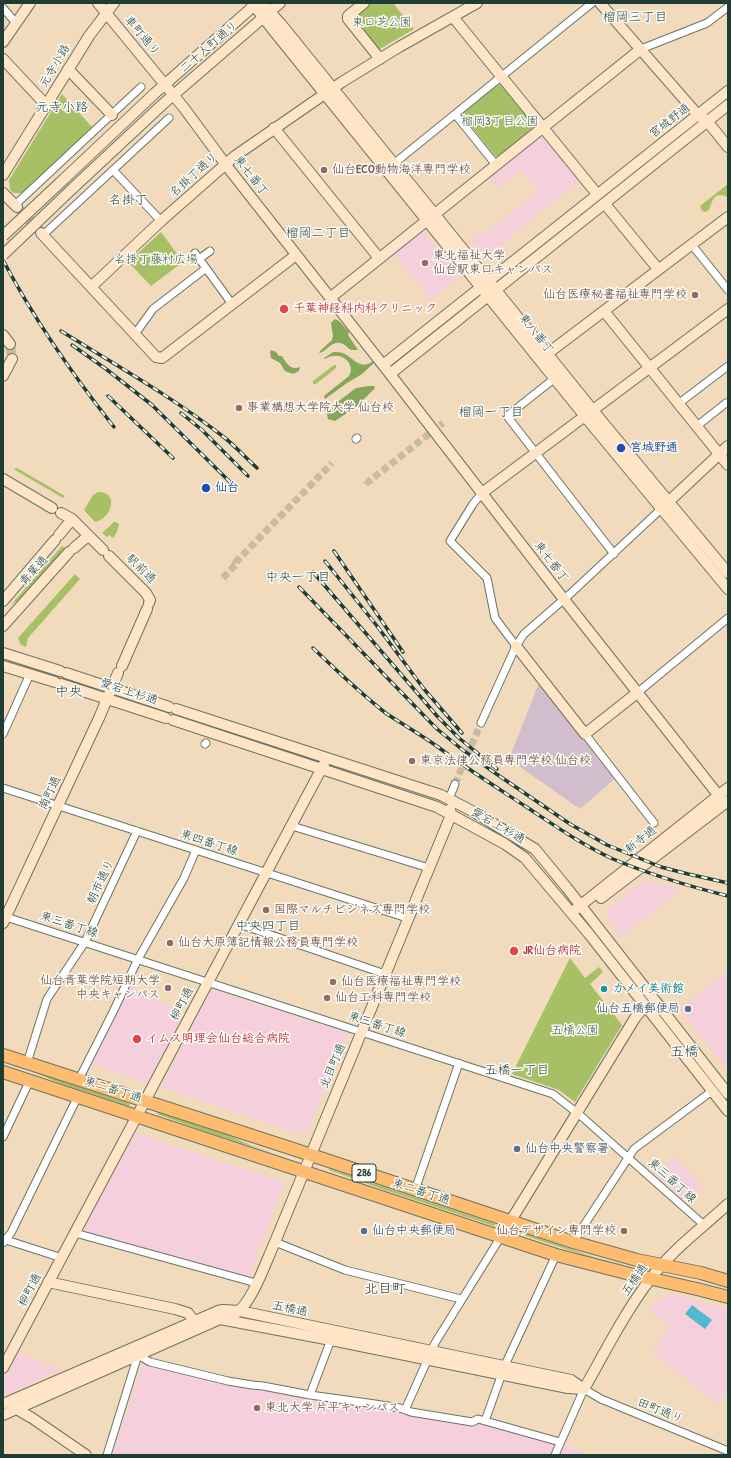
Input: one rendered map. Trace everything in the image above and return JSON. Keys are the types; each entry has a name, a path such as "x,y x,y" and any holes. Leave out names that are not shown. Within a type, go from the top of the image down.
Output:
{"highway":[{"name":"東二番丁通","path":"3,1055 573,1242 637,1260 728,1281"},
{"name":"東二番丁通","path":"3,1072 304,1170 556,1255 650,1279 697,1288 728,1297"}],"street":[{"path":"3,42 30,3"},
{"name":"車町通り","path":"98,3 165,84"},
{"name":"元寺小路","path":"3,175 89,36 114,3"},
{"name":"二十人町通り","path":"3,255 174,95 280,3"},
{"path":"364,3 348,16 348,19 380,59"},
{"name":"名掛丁通り","path":"91,287 161,221 225,164 328,91 477,3"},
{"path":"390,167 592,3"},
{"path":"600,3 698,115 708,121 728,147"},
{"name":"二十人町通り","path":"3,236 165,84 257,4"},
{"name":"東八番丁","path":"257,4 390,167 427,220 492,292 665,505 728,589"},
{"path":"330,298 641,49 707,23 728,7"},
{"path":"3,8 16,23"},
{"path":"453,17 597,194"},
{"path":"3,59 46,105"},
{"path":"68,69 112,115"},
{"name":"東七番丁","path":"165,84 225,164 637,693 725,802"},
{"path":"3,193 16,206 141,87"},
{"name":"宮城野通","path":"383,365 728,91"},
{"name":"宮城野通","path":"390,374 728,105"},
{"path":"455,114 496,165"},
{"path":"169,118 42,234 91,287 156,357 162,358 296,255"},
{"path":"274,128 379,258"},
{"name":"東八番丁","path":"390,167 435,213 485,284"},
{"path":"113,170 161,221"},
{"path":"605,204 658,269"},
{"path":"544,357 728,217"},
{"path":"692,244 728,290"},
{"path":"210,251 197,256 232,304"},
{"path":"135,334 153,309 205,269"},
{"path":"654,823 495,618 487,578 450,541 473,504 482,493 728,309"},
{"path":"604,311 728,465"},
{"path":"3,335 10,344"},
{"name":"東八番丁","path":"544,357 555,378 589,413"},
{"path":"3,376 12,359"},
{"path":"678,404 728,366"},
{"path":"555,378 508,416 614,554"},
{"path":"697,426 726,402"},
{"path":"481,723 516,646 524,634 614,554 728,446"},
{"name":"駅前通","path":"3,479 72,519 146,592 150,600 148,606"},
{"name":"東八番丁","path":"665,505 728,573"},
{"name":"青葉通","path":"3,601 72,519"},
{"name":"青葉通","path":"3,626 72,550 88,536"},
{"name":"南町通","path":"4,919 108,698 148,606"},
{"path":"585,734 728,618"},
{"name":"愛宕上杉通","path":"3,653 441,795 474,812 535,850 583,908 728,1094"},
{"name":"愛宕上杉通","path":"3,666 108,698 321,770 437,807 505,844 525,858 574,916 728,1111"},
{"path":"3,734 30,674"},
{"name":"柳町通","path":"3,1368 328,758"},
{"path":"451,815 449,799 455,784"},
{"name":"東四番丁線","path":"3,788 266,874 408,918"},
{"name":"新寺通","path":"574,916 650,849 725,802 728,788"},
{"name":"北目町通","path":"226,1319 240,1311 246,1303 275,1242 451,815"},
{"path":"292,826 428,868"},
{"name":"朝市通り","path":"26,1063 47,999 85,942 137,831"},
{"path":"79,1079 138,959 184,878 196,850"},
{"name":"東三番丁線","path":"4,919 85,942 553,1094 628,1157 704,1225"},
{"path":"239,924 385,974"},
{"path":"405,1410 429,1355 461,1299 635,1018 645,1006"},
{"path":"415,1190 459,1063"},
{"path":"3,1137 30,1080"},
{"path":"573,1242 634,1149 712,1091"},
{"path":"62,1258 4,1240 11,1233 78,1096"},
{"name":"五橋通","path":"3,1415 220,1319 333,1336 504,1370 568,1388 584,1389 624,1320 650,1279 662,1265 728,1204"},
{"path":"75,1233 256,1284"},
{"path":"275,1242 345,1270 461,1299"},
{"path":"485,1421 504,1370 556,1255"},
{"path":"48,1282 175,1309 188,1313 194,1321"},
{"name":"五橋通","path":"4,1403 194,1321 223,1310 240,1311 333,1336"},
{"path":"310,1395 333,1336"},
{"path":"107,1455 138,1355 150,1362 252,1385 376,1404 411,1412 472,1422 478,1419 560,1442"},
{"path":"555,1455 584,1389"},
{"name":"田町通り","path":"584,1389 601,1399 728,1451"},
{"path":"4,1403 32,1418 86,1455"}],"shaded area":[{"path":"538,136 544,137 580,181 489,254 481,254 471,240 482,231 484,234 538,191 522,170 498,189 489,177"},
{"name":"東北福祉大学 仙台駅東口キャンパス","path":"422,230 459,277 431,299 393,254"},
{"path":"539,683 616,778 580,809 509,759"},
{"path":"644,881 681,890 621,937 607,919 609,908"},
{"path":"728,970 728,1071 679,1009"},
{"name":"イムス明理会仙台総合病院","path":"130,986 184,1014 147,1083 90,1064"},
{"path":"214,990 349,1033 308,1130 301,1134 161,1087 210,993"},
{"path":"135,1133 280,1181 283,1186 247,1279 85,1234 84,1230"},
{"path":"674,1156 702,1185 685,1202 655,1174"},
{"path":"674,1294 728,1309 728,1392 725,1391 719,1405 652,1352 671,1326 648,1311 654,1302"},
{"path":"18,1353 62,1369 6,1394 3,1392 3,1382"},
{"name":"東北大学 片平キャンパス","path":"143,1363 240,1385 479,1421 554,1444 550,1455 112,1455"},
{"path":"564,1444 589,1455 559,1455"}],"green space":[{"name":"東口芝公園","path":"370,3 393,3 414,29 380,49 376,48 354,20 354,16"},
{"name":"榴岡3丁目公園","path":"497,85 503,85 533,124 532,129 500,156 495,156 463,116 464,111"},
{"path":"62,94 93,128 22,193 13,193 10,189 9,180"},
{"path":"728,184 728,197 720,195 717,196 713,200 709,210 705,212 702,211 700,206"},
{"name":"名掛丁藤村広場","path":"161,232 183,262 151,286 128,262"},
{"path":"335,319 339,321 349,332 348,335 358,350 351,350 343,344 335,343 319,353 332,340 333,336 331,323"},
{"path":"271,350 276,352 279,356 282,356 291,367 300,367 299,371 293,374 285,371 280,363 271,358"},
{"path":"333,352 343,353 357,363 364,365 373,361 374,363 362,374 325,399 325,395 349,376 351,371 348,362 342,357 334,356 324,358"},
{"path":"336,365 336,368 316,384 313,384 313,381"},
{"path":"374,386 375,388 356,407 335,421 328,419 328,411 336,403 356,388"},
{"path":"15,468 65,496 63,498 15,470"},
{"path":"98,492 105,493 109,496 111,506 109,512 105,516 95,522 84,510 93,495"},
{"path":"114,522 119,524 117,532 113,538 109,535 107,537 102,533"},
{"path":"62,546 65,548 23,597 11,605 3,614"},
{"path":"75,574 80,579 28,638 26,647 21,645 18,638"},
{"path":"8,659 87,686 87,688 7,661"},
{"name":"五橋公園","path":"570,958 585,978 599,967 603,972 590,984 622,1025 575,1102 559,1090 512,1074"},
{"path":"3,1061 130,1104 129,1106 59,1083"},
{"path":"158,1112 228,1135 250,1145 282,1156 198,1129 157,1114"},
{"path":"330,1169 495,1225 494,1226 385,1190 329,1170"},
{"path":"521,1232 596,1258 629,1266 596,1259 520,1234"}],"water":[{"path":"692,1305 712,1320 705,1329 685,1314"}],"tunnel":[{"path":"17,207 40,231"},
{"path":"10,344 12,359"},
{"path":"366,480 368,482 443,423"},
{"path":"223,578 237,563 236,562 332,463"},
{"path":"455,784 481,723"}],"railway":[{"path":"3,260 41,326 83,387 114,427"},
{"path":"61,331 186,409 225,438 257,468"},
{"path":"72,345 152,405 236,488"},
{"path":"108,396 173,458"},
{"path":"181,413 202,430 248,476"},
{"path":"334,551 403,652"},
{"path":"325,561 377,626 424,689 462,733"},
{"path":"313,572 437,716 459,738 497,769"},
{"path":"299,587 437,729 464,751 495,773 570,824 607,845 661,867 728,883"},
{"path":"313,648 340,674 387,714 492,785 579,841 613,859 641,870 728,896"}],"place":[{"name":"仙台ECO動物海洋専門学校","path":"324,170"},
{"name":"東北福祉大学 仙台駅東口キャンパス","path":"425,263"},
{"name":"仙台医療秘書福祉専門学校","path":"695,295"},
{"name":"千葉神経科内科クリニック","path":"284,309"},
{"name":"事業構想大学院大学 仙台校","path":"239,408"},
{"name":"宮城野通","path":"621,448"},
{"name":"仙台","path":"206,488"},
{"name":"東京法律公務員専門学校 仙台校","path":"412,761"},
{"name":"国際マルチビジネス専門学校","path":"266,910"},
{"name":"仙台大原簿記情報公務員専門学校","path":"170,943"},
{"name":"JR仙台病院","path":"514,951"},
{"name":"仙台医療福祉専門学校","path":"333,982"},
{"name":"仙台青葉学院短期大学 中央キャンパス","path":"168,988"},
{"name":"カメイ美術館","path":"604,989"},
{"name":"仙台工科専門学校","path":"327,998"},
{"name":"仙台五橋郵便局","path":"688,1009"},
{"name":"イムス明理会仙台総合病院","path":"137,1039"},
{"name":"仙台中央警察署","path":"517,1149"},
{"name":"仙台中央郵便局","path":"364,1231"},
{"name":"仙台デザイン専門学校","path":"624,1231"},
{"name":"東北大学 片平キャンパス","path":"257,1408"}],"district":[{"name":"榴岡三丁目","path":"635,18"},
{"name":"元寺小路","path":"62,108"},
{"name":"名掛丁","path":"128,201"},
{"name":"榴岡二丁目","path":"318,234"},
{"name":"榴岡一丁目","path":"491,413"},
{"name":"中央一丁目","path":"298,578"},
{"name":"中央","path":"69,692"},
{"name":"中央四丁目","path":"268,927"},
{"name":"五橋","path":"684,1052"},
{"name":"五橋一丁目","path":"517,1071"},
{"name":"北目町","path":"385,1289"}]}
